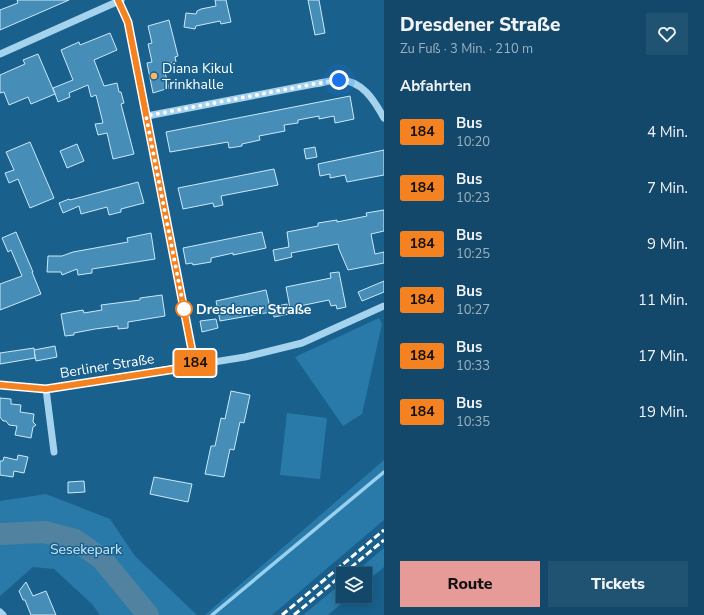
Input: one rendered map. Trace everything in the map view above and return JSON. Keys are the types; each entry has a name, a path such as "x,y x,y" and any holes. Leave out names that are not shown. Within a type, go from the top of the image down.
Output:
{"street":[{"path":"0,54 119,0 128,22 195,366"},
{"path":"146,116 339,80 349,82 366,92 374,100 384,118"},
{"name":"Berliner Straße","path":"0,385 46,389 245,357 302,343 384,306"},
{"name":"Berliner Straße","path":"46,389 54,452"},
{"path":"0,612 3,615"}],"green space":[{"path":"379,318 382,324 362,414 343,426 295,357"},
{"path":"287,413 327,418 320,479 280,475"},
{"path":"384,460 384,520 272,615 205,615"},
{"name":"Sesekepark","path":"46,494 110,519 135,556 197,615 100,615 92,604 54,569 33,567 0,596 0,501"},
{"path":"384,548 384,567 372,577 372,567 361,567"},
{"path":"336,588 336,603 342,603 328,615 303,615"}],"building":[{"path":"17,0 69,0 0,30 0,10 18,3"},
{"path":"215,0 226,0 231,22 221,24 220,21 196,26 195,29 184,27 186,13 196,14 197,11 201,9 216,6"},
{"path":"308,0 319,0 325,33 315,35"},
{"path":"169,20 178,56 175,57 176,62 163,65 169,88 153,93 147,63 152,62 148,44 152,43 148,26"},
{"path":"110,33 117,50 94,60 104,86 117,83 119,92 121,92 124,103 121,104 134,154 113,159 107,133 98,135 95,124 103,123 96,95 91,97 88,85 69,93 70,97 58,102 53,88 73,80 61,50 79,42 80,45"},
{"path":"38,54 55,94 31,104 28,97 9,105 4,92 0,93 0,75 25,64 23,60"},
{"path":"350,96 354,119 335,123 334,116 319,119 319,116 298,120 298,123 284,125 285,131 259,136 260,140 242,144 242,146 229,148 228,142 170,152 166,132"},
{"path":"30,142 54,198 30,208 18,179 9,183 5,173 14,170 6,152"},
{"path":"77,144 84,161 67,168 60,151"},
{"path":"315,147 317,157 306,159 304,149"},
{"path":"384,150 384,175 347,182 345,175 330,178 330,174 320,176 318,164"},
{"path":"274,169 278,185 221,196 223,205 214,207 213,203 183,209 178,188"},
{"path":"138,182 144,203 121,209 121,212 109,215 107,207 81,214 79,206 63,213 59,203 69,199 70,200"},
{"path":"384,210 384,231 371,234 375,254 384,252 384,263 348,270 338,244 291,253 292,257 275,261 273,250 289,247 287,232 318,226 318,223 337,220 337,222 367,216 366,213"},
{"path":"16,232 41,294 0,310 0,284 22,276 11,250 8,252 2,238"},
{"path":"262,232 266,248 211,258 211,262 193,265 192,263 186,264 183,248"},
{"path":"151,233 155,259 92,269 92,273 78,275 77,269 62,275 61,272 47,272 48,256 62,256 73,252 128,242 127,238"},
{"path":"339,272 346,307 337,309 336,305 331,306 329,300 290,308 286,287 331,278 330,273"},
{"path":"384,281 384,292 362,301 358,292"},
{"path":"266,290 271,312 220,321 216,301"},
{"path":"162,295 165,316 128,322 128,328 118,329 118,326 95,329 65,336 61,314 83,310 84,313 102,310 101,305 140,300 140,298"},
{"path":"287,304 289,314 274,317 272,307"},
{"path":"216,319 218,328 202,332 200,321"},
{"path":"55,346 57,357 36,361 34,350"},
{"path":"34,348 35,358 0,364 0,353"},
{"path":"231,391 250,395 244,423 240,422 234,450 230,449 224,477 205,474 211,446 215,446 221,418 225,419"},
{"path":"0,398 11,399 11,404 21,405 20,412 34,414 33,422 36,425 33,427 31,438 15,435 17,426 9,425 6,421 3,421 0,417"},
{"path":"18,455 28,457 24,473 14,471 13,477 0,475 0,461 3,461 4,457 17,460"},
{"path":"154,477 192,484 188,502 150,494"},
{"path":"84,481 85,492 68,493 68,482"},
{"path":"26,582 33,596 46,591 56,615 31,615 25,600 23,600 19,591"}],"waterway":[{"path":"212,615 384,472"},
{"path":"0,534 44,532 75,540 102,559 148,615"}],"railway":[{"path":"282,615 384,530"},
{"path":"351,567 384,540"},
{"path":"294,615 336,580"}],"bus line":[{"name":"184","path":"0,385 46,389 195,366 128,22 118,0"}],"place":[{"name":"Diana Kikul Trinkhalle","path":"154,76"},
{"name":"Dresdener Straße","path":"184,309"}],"route":[{"path":"184,309 146,116 339,80"}]}
